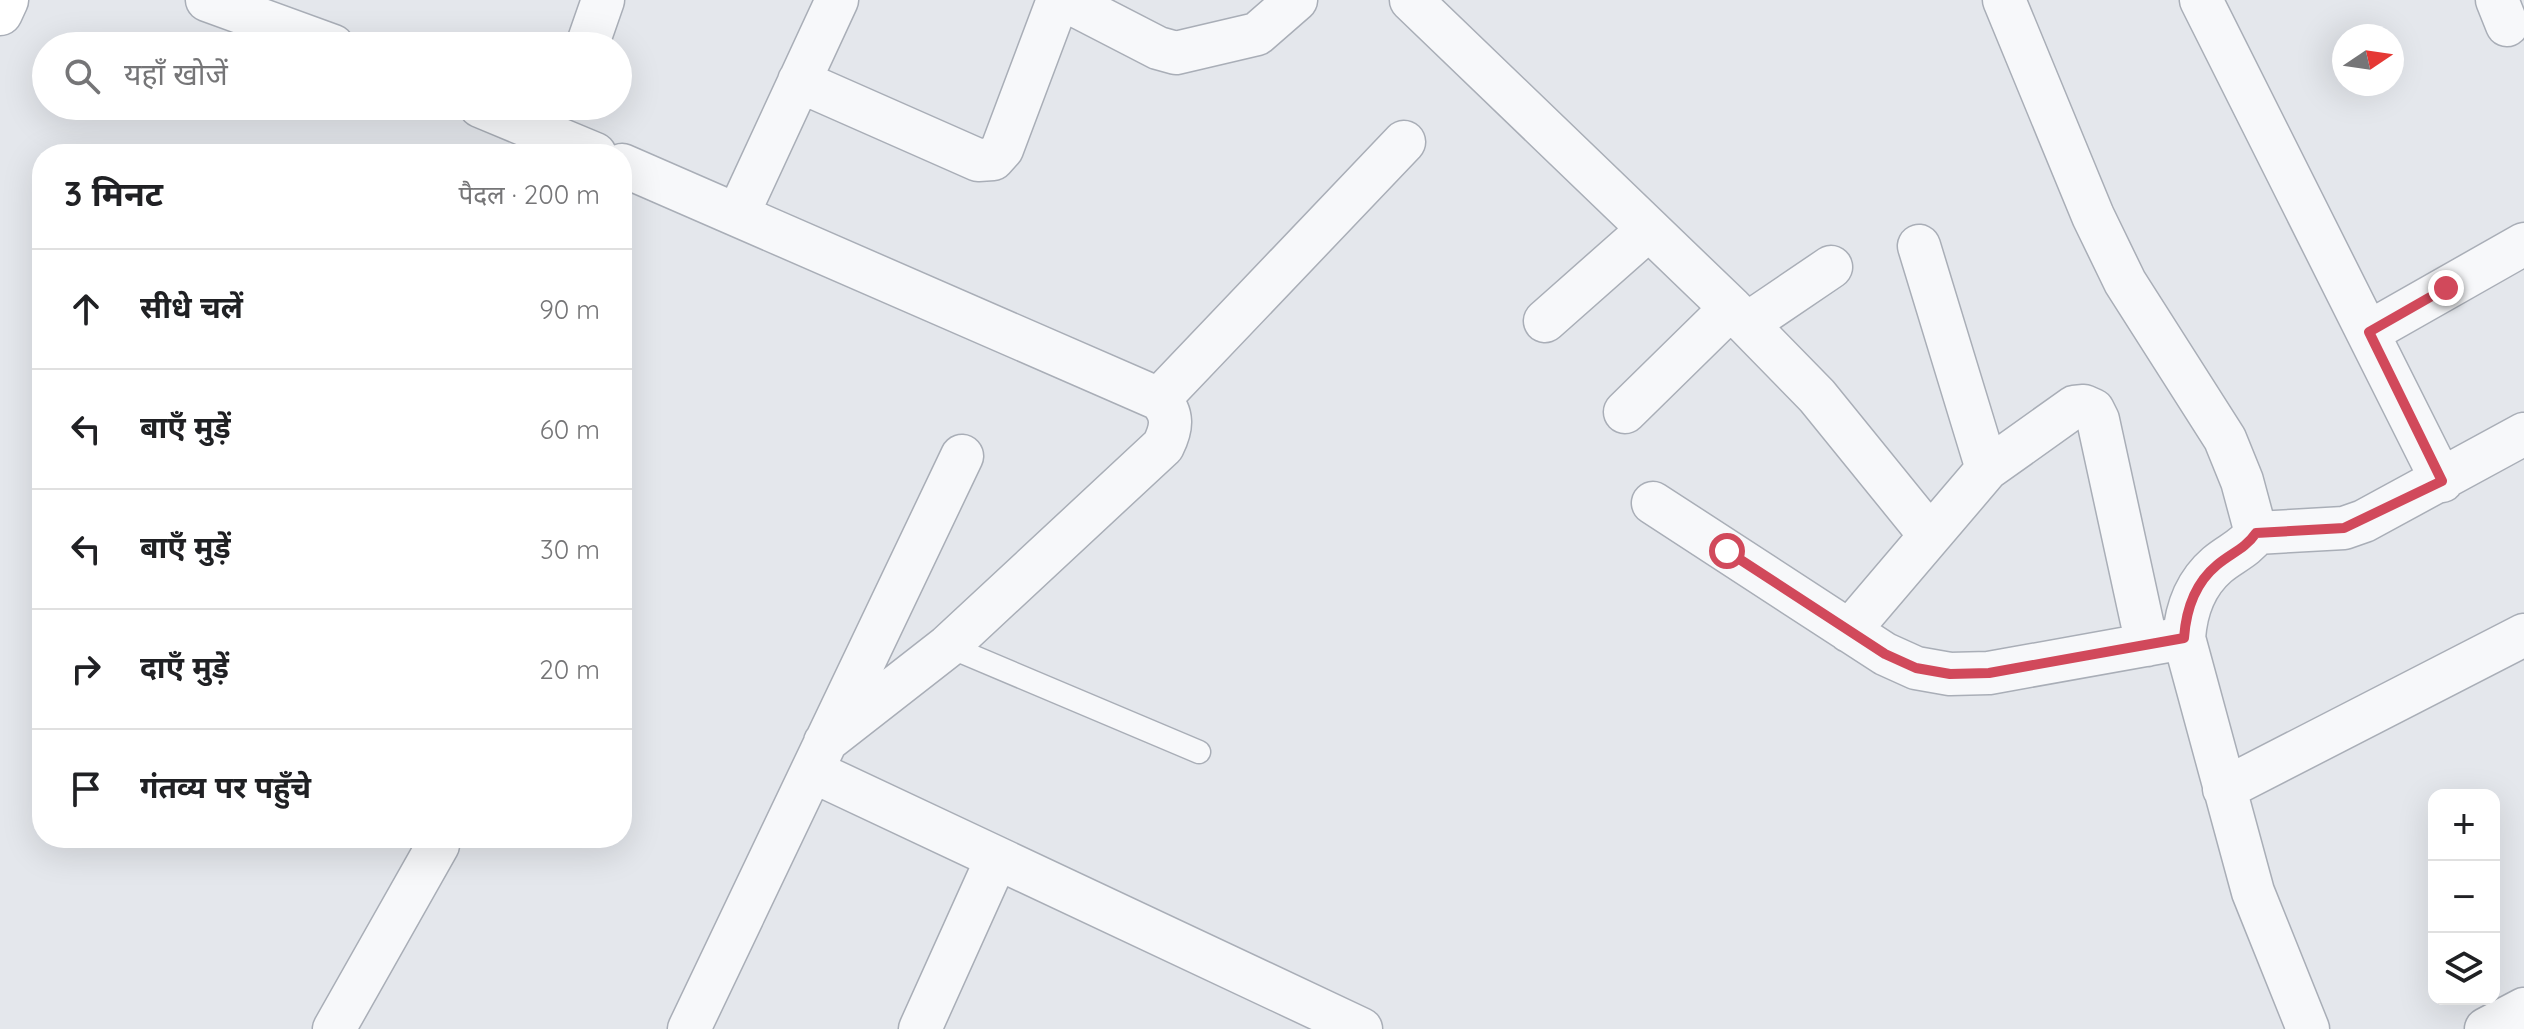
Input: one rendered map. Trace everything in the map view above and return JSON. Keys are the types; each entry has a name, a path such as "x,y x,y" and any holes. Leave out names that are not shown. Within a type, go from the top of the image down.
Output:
{"street":[{"path":"0,13 6,0"},
{"path":"207,0 295,32"},
{"path":"592,32 603,0"},
{"path":"738,214 837,0"},
{"path":"799,81 978,160 993,159 1002,149 1058,0"},
{"path":"1065,0 1158,48 1176,53 1257,34 1296,0"},
{"path":"1411,0 1739,316 1817,396 1929,534"},
{"path":"2004,0 2093,216 2125,282 2225,439 2242,481 2256,533"},
{"path":"2201,0 2442,481"},
{"path":"560,122 584,144"},
{"path":"1159,399 1404,142"},
{"path":"632,169 1159,399 1171,419 1163,446 948,646 819,756"},
{"path":"1545,321 1649,229"},
{"path":"2369,332 2524,244"},
{"path":"1919,246 1987,469"},
{"path":"1625,412 1739,316 1831,267"},
{"path":"1849,631 1987,469 2074,407 2084,406 2093,410 2165,641 2224,789 2253,892 2308,1029"},
{"path":"1653,503 1849,631 1916,668 1950,674 1989,673 2165,641 2216,565 2246,546 2256,533 2344,528 2442,481 2524,434"},
{"path":"689,1029 962,456"},
{"path":"2224,789 2524,635"},
{"path":"819,756 997,858 1361,1029"},
{"path":"334,1029 436,848"},
{"path":"920,1029 997,858"},
{"path":"2486,1029 2524,1009"}],"lane":[{"path":"948,646 1199,752"}],"route":[{"path":"1727,551 1885,654 1916,668 1950,674 1989,673 2184,638 2185,612 2198,588 2216,565 2246,546 2256,533 2344,528 2442,481 2369,332 2446,288"}]}
